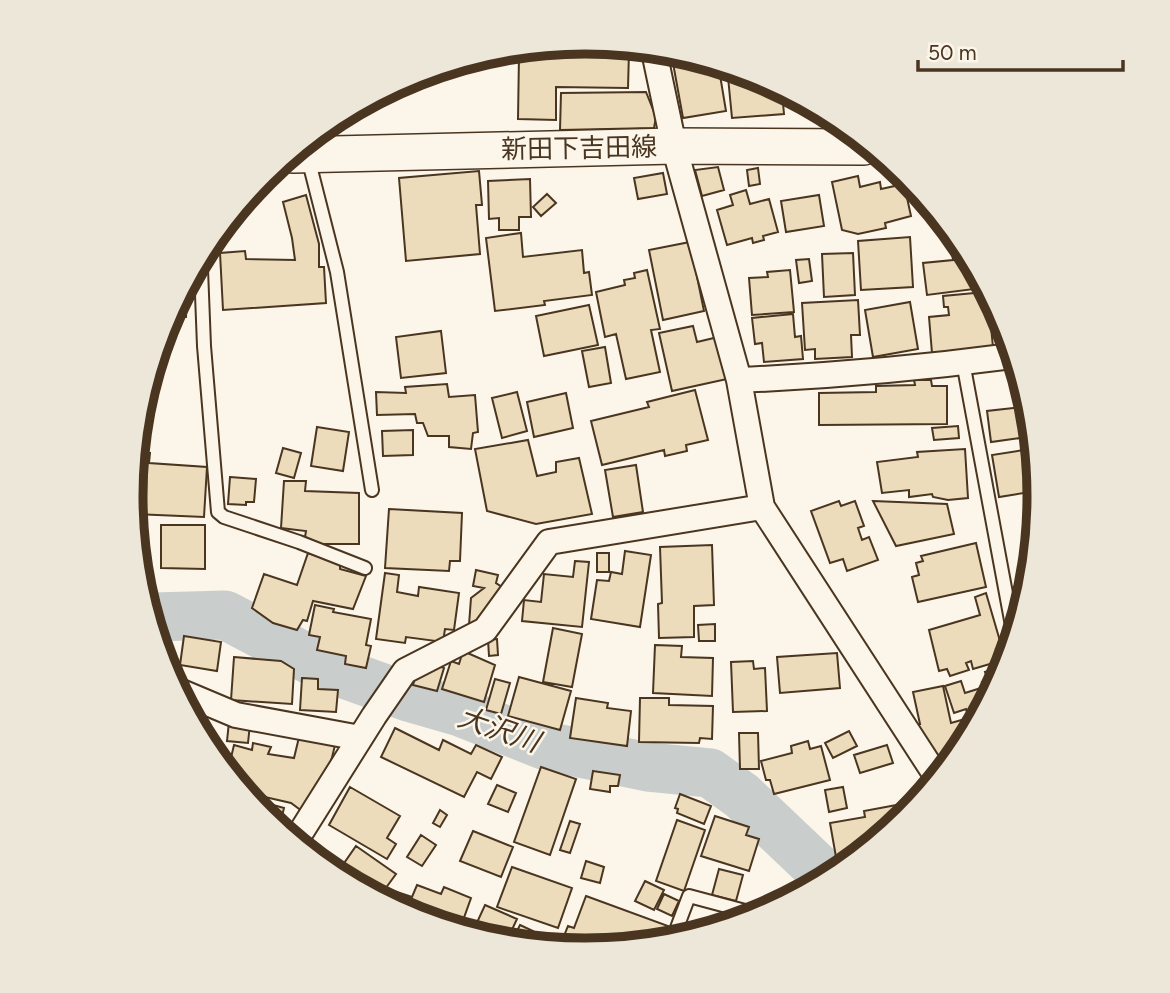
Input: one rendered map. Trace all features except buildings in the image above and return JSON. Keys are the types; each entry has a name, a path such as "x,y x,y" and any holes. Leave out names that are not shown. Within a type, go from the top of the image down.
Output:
{"main road":[{"name":"新田下吉田線","path":"308,152 674,146 855,147"}],"street":[{"path":"656,60 674,146 738,380 762,507 933,770"},
{"path":"738,380 839,375 1005,357"},
{"path":"300,834 373,716 405,671 485,630 549,542 762,507"},
{"path":"190,696 236,715 360,737"}],"lane":[{"path":"304,155 337,272 372,490"},
{"path":"201,276 204,346 218,512 224,517 365,568"},
{"path":"963,362 1010,617"},
{"path":"677,929 689,896 741,910"}],"waterway":[{"name":"大沢川","path":"160,617 225,615 322,666 408,697 460,712 546,746 648,767 710,773 742,796 820,870"}]}
